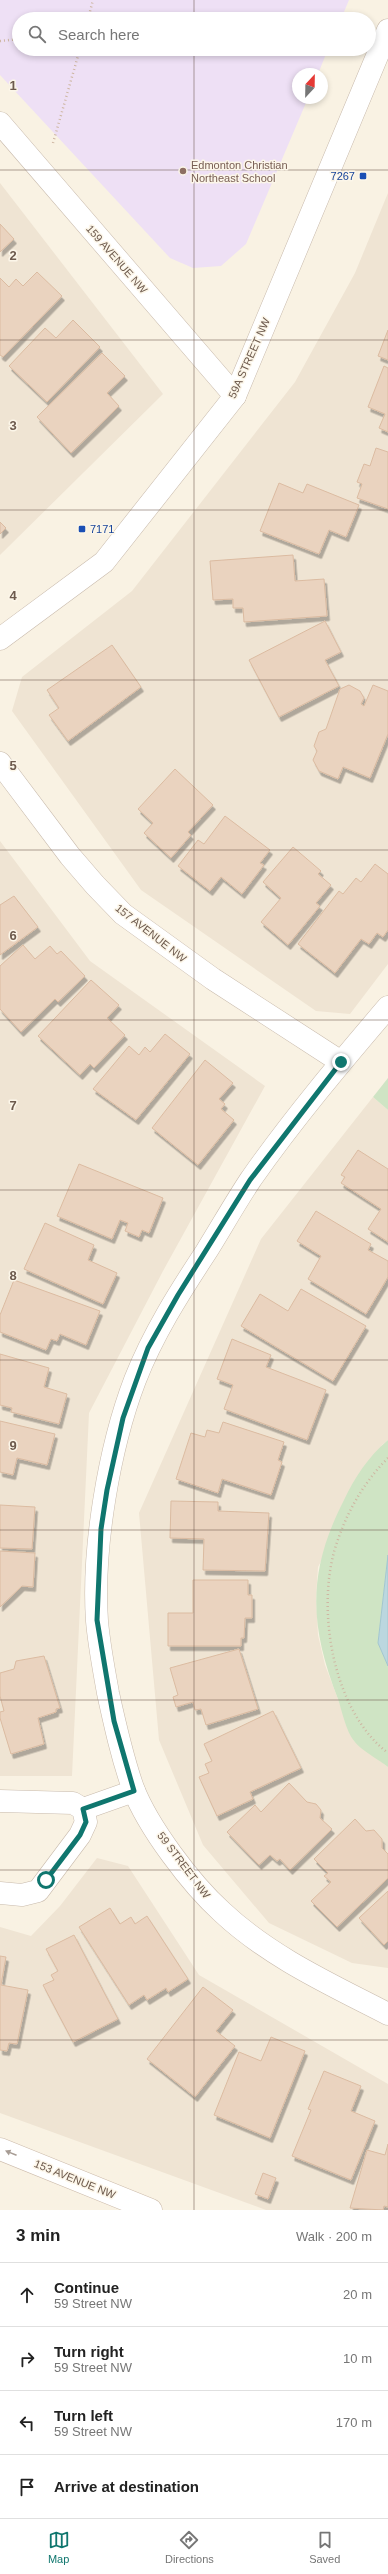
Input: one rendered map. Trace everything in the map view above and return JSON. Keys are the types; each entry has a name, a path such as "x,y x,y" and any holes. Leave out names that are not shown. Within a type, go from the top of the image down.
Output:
{"street":[{"name":"59A STREET NW","path":"0,639 104,562 235,396 388,30"},
{"name":"159 AVENUE NW","path":"0,123 235,396"},
{"name":"157 AVENUE NW","path":"0,763 70,856 94,885 123,914 213,979 341,1062"},
{"name":"59 STREET NW","path":"388,1006 341,1062 250,1180 174,1302 148,1348 123,1418 107,1490 101,1529 97,1620 114,1721 134,1791 164,1842 195,1884 221,1911 258,1943 294,1966 388,2014"},
{"path":"83,1809 134,1791"},
{"path":"0,1801 58,1801 73,1803 83,1809 86,1822 80,1835 38,1891 22,1896 0,1893"},
{"name":"153 AVENUE NW","path":"0,2149 151,2210"}],"path":[{"path":"90,12 93,0"},
{"path":"0,40 12,39"},
{"path":"45,175 78,56"},
{"path":"388,1458 359,1494 346,1520 334,1552 329,1579 328,1608 333,1653 341,1684 364,1728 388,1753"}],"shaded area":[{"name":"Edmonton Christian Northeast School","path":"0,0 349,0 344,12 12,12 12,56 325,56 320,68 292,68 292,104 305,104 246,244 221,266 193,268 170,258 0,75"},
{"path":"0,183 163,394 0,555"},
{"path":"388,193 388,964 350,1014 316,1011 141,890 12,711 22,677 132,591 295,382 355,273"},
{"path":"0,841 90,961 265,1086 163,1271 89,1413 72,1776 0,1776"},
{"path":"373,1097 388,1110 388,1440 382,1445 318,1567 316,1598 318,1635 325,1665 354,1741 388,1767 388,1968 352,1963 269,1923 203,1845 159,1740 139,1513 261,1239"},
{"path":"97,1858 128,1866 199,1975 388,2084 388,2210 266,2210 0,2113 0,1927 31,1936 60,1906"}],"green space":[{"path":"388,1078 388,1110 373,1097"},
{"path":"388,1440 388,1555 378,1643 388,1666 388,1767 357,1745 351,1737 344,1721 328,1672 322,1647 317,1622 316,1599 318,1575 323,1551 332,1526 357,1475 374,1453"}],"water":[{"path":"388,1555 388,1666 378,1643"}],"building":[{"path":"0,224 14,239 0,252"},
{"path":"37,272 62,296 3,357 0,355 0,278 9,287 16,279 23,286"},
{"path":"73,320 100,347 47,402 9,366 45,328 56,338"},
{"path":"388,330 388,360 378,356"},
{"path":"102,353 125,376 107,393 119,406 71,453 37,417"},
{"path":"384,366 388,368 388,432 379,428 385,414 368,407"},
{"path":"376,448 388,452 388,509 357,498 362,484 357,482 364,464 370,466"},
{"path":"279,483 303,493 307,484 359,505 346,537 329,530 319,554 260,531"},
{"path":"0,522 6,528 0,534"},
{"path":"293,555 295,581 324,579 327,616 244,622 243,608 233,608 233,599 213,600 210,561"},
{"path":"325,621 341,652 325,660 339,686 279,717 249,660"},
{"path":"112,645 141,687 68,741 49,715 59,708 47,690"},
{"path":"349,685 360,691 364,698 361,704 364,706 373,685 388,691 388,734 370,778 343,767 338,779 319,771 313,760 317,751 314,746 319,732 326,729 340,689"},
{"path":"175,769 213,805 188,832 191,835 171,858 144,833 153,823 138,809"},
{"path":"225,816 270,850 260,863 264,865 242,894 221,877 210,891 178,866 198,840 204,844"},
{"path":"293,847 321,871 318,874 331,885 316,903 320,906 288,945 261,922 281,898 263,882"},
{"path":"375,864 388,874 388,930 383,937 377,933 369,944 361,939 335,973 298,944 339,891 343,894 356,878 361,882"},
{"path":"14,896 38,927 0,955 0,905"},
{"path":"23,945 35,959 50,946 57,954 61,951 85,976 58,1002 55,999 21,1032 0,1009 0,966"},
{"path":"91,980 119,1005 107,1018 125,1035 94,1068 90,1064 80,1075 38,1036"},
{"path":"165,1034 190,1054 136,1120 93,1089 129,1046 139,1055 145,1047 150,1052"},
{"path":"205,1060 233,1083 219,1099 225,1104 221,1109 234,1120 198,1165 152,1128"},
{"path":"358,1150 388,1169 388,1242 368,1229 381,1209 341,1183 345,1177 341,1175"},
{"path":"79,1164 163,1198 149,1233 142,1230 139,1237 125,1231 128,1223 120,1220 112,1239 57,1216"},
{"path":"316,1211 371,1244 368,1250 388,1261 388,1277 366,1314 308,1279 321,1256 297,1241"},
{"path":"45,1223 94,1245 88,1260 117,1273 103,1304 24,1269"},
{"path":"14,1280 100,1311 86,1345 60,1334 57,1341 51,1339 46,1350 0,1332 0,1315"},
{"path":"301,1289 366,1326 333,1381 241,1326 260,1294 288,1311"},
{"path":"232,1339 271,1355 266,1367 326,1390 307,1440 224,1409 233,1385 217,1379"},
{"path":"0,1354 49,1368 44,1387 67,1394 59,1424 11,1412 12,1408 0,1405"},
{"path":"0,1421 55,1434 47,1465 17,1458 13,1475 0,1472"},
{"path":"223,1422 284,1442 278,1460 282,1462 271,1495 222,1479 218,1493 176,1479 191,1433 205,1437 207,1430 219,1433"},
{"path":"171,1501 218,1502 218,1511 269,1513 265,1571 203,1570 204,1539 170,1538"},
{"path":"0,1505 35,1507 32,1549 0,1548"},
{"path":"0,1551 35,1553 33,1587 22,1586 0,1607"},
{"path":"193,1580 248,1580 248,1595 252,1595 252,1618 245,1618 244,1638 241,1638 241,1646 168,1646 168,1613 193,1613"},
{"path":"239,1649 258,1709 206,1725 201,1709 195,1710 193,1702 176,1707 173,1697 178,1695 170,1668"},
{"path":"44,1656 60,1708 56,1709 56,1712 38,1718 44,1744 11,1754 0,1718 0,1712 4,1711 0,1696 0,1673 14,1669 16,1661"},
{"path":"273,1711 301,1768 250,1792 253,1799 217,1816 199,1777 209,1773 205,1764 212,1761 204,1744"},
{"path":"289,1783 307,1802 316,1804 321,1810 320,1818 332,1829 290,1870 280,1859 277,1861 270,1855 259,1865 227,1832 255,1805 261,1812"},
{"path":"355,1819 366,1831 374,1830 382,1839 382,1848 388,1854 388,1878 337,1927 311,1901 331,1882 324,1876 328,1873 314,1859"},
{"path":"388,1891 388,1941 384,1945 359,1918"},
{"path":"110,1908 120,1924 131,1917 135,1924 147,1916 188,1979 168,1992 166,1988 147,2000 144,1995 129,2005 79,1927"},
{"path":"74,1935 118,2019 73,2042 43,1985 54,1980 51,1975 58,1971 46,1949"},
{"path":"0,1956 6,1957 1,1985 28,1990 17,2044 9,2043 7,2051 0,2050"},
{"path":"203,1987 233,2010 216,2031 235,2046 195,2097 147,2059"},
{"path":"271,2037 305,2051 270,2138 214,2115 239,2052 261,2061"},
{"path":"324,2071 361,2086 351,2111 375,2121 351,2180 292,2156 311,2110 308,2109"},
{"path":"388,2144 388,2207 384,2206 383,2210 350,2208 367,2150 385,2155"},
{"path":"263,2173 276,2178 268,2199 255,2194"}],"place":[{"name":"Edmonton Christian Northeast School","path":"183,171"},
{"name":"7267","path":"363,176"},
{"name":"7171","path":"82,529"}],"route":[{"path":"46,1880 55,1865 80,1835 86,1822 83,1809 134,1791 122,1754 114,1721 104,1670 97,1620 101,1529 107,1490 123,1418 134,1384 148,1348 162,1321 250,1180 341,1062"}]}
